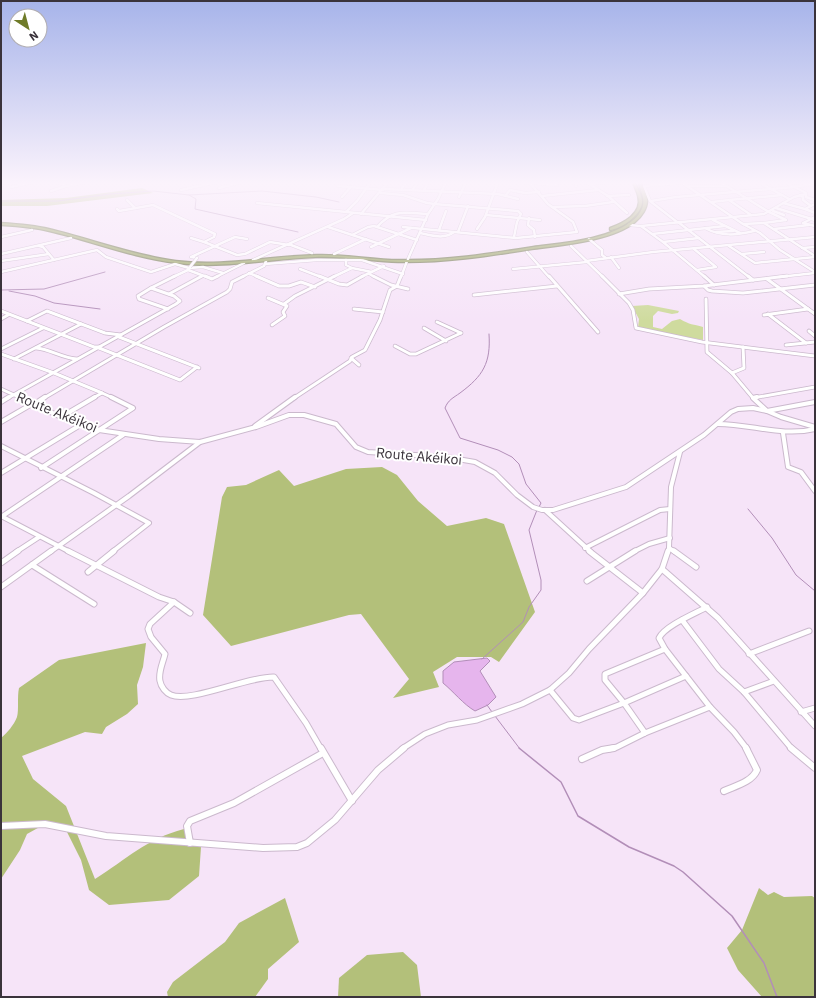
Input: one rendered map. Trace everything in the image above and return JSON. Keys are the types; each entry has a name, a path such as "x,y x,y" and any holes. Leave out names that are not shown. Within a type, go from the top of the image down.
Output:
{"highway":[{"path":"49,229 131,254 155,259 195,263 266,263 335,256 408,260 463,257 590,239 609,234 621,229"},
{"path":"61,229 158,257 197,261 253,260 334,254 408,260 560,242 605,232 612,229"}],"street":[{"path":"203,229 216,235 204,242"},
{"path":"253,260 325,229"},
{"path":"333,229 389,247"},
{"path":"352,235 366,229"},
{"path":"382,229 417,240"},
{"path":"371,247 410,229"},
{"path":"417,229 514,237 535,237 577,232 575,229"},
{"path":"251,428 350,361 351,358 365,350 383,312 390,290 398,286 422,229"},
{"path":"420,233 446,236 452,235 458,229"},
{"path":"514,237 516,229"},
{"path":"532,229 535,237"},
{"path":"645,229 663,242 714,285"},
{"path":"652,234 700,229"},
{"path":"706,229 720,235 755,231"},
{"path":"729,229 740,233"},
{"path":"751,229 770,241 780,250 815,272"},
{"path":"774,229 815,256"},
{"path":"1,236 32,230"},
{"path":"689,230 753,280"},
{"path":"713,233 733,231"},
{"path":"168,309 139,299 138,296 142,292 189,268 197,258 191,256 237,237 247,239"},
{"path":"513,269 815,237"},
{"path":"1,254 71,238"},
{"path":"191,238 237,255 245,254 270,242 290,245 312,253"},
{"path":"663,242 699,238"},
{"path":"590,239 602,250 602,255 606,258"},
{"path":"334,254 366,240"},
{"path":"37,246 44,247 54,260"},
{"path":"571,246 629,303 636,328 708,343 815,356"},
{"path":"728,246 755,263 815,256"},
{"path":"802,248 815,247"},
{"path":"694,249 716,268 697,270"},
{"path":"1,272 97,250 106,257 151,272 170,265 183,266 202,276 212,279 244,263"},
{"path":"527,252 541,265 557,286 580,310 598,332"},
{"path":"742,254 764,252"},
{"path":"1,261 49,254"},
{"path":"611,258 619,268"},
{"path":"1,422 227,292 230,289 232,282 266,263 317,260 362,260 384,266 403,274"},
{"path":"346,260 346,265 352,268 370,273 391,285 408,289"},
{"path":"300,269 342,285 348,285 348,283 384,266"},
{"path":"189,268 203,267 223,273"},
{"path":"1,268 5,271"},
{"path":"284,304 295,296 352,268"},
{"path":"619,294 649,289 714,285 815,272"},
{"path":"249,273 279,286 289,286 301,282 315,287"},
{"path":"169,294 202,276"},
{"path":"767,279 815,314"},
{"path":"704,286 708,290 712,291 743,293 815,285"},
{"path":"474,295 557,286"},
{"path":"1,402 180,301 177,297 152,288"},
{"path":"268,298 287,306 284,312 285,316 272,326"},
{"path":"706,299 707,352 732,373 753,398 767,411 815,402"},
{"path":"354,309 383,312"},
{"path":"764,315 808,309"},
{"path":"1,311 60,336 94,347 100,347 144,367 180,380 198,368 120,336 105,333 47,311 27,321"},
{"path":"768,314 806,343"},
{"path":"1,319 8,315"},
{"path":"395,346 410,354 416,354 461,333 437,322"},
{"path":"14,358 81,324"},
{"path":"1,349 42,328"},
{"path":"424,328 446,341"},
{"path":"809,331 815,336"},
{"path":"791,353 785,345 815,342"},
{"path":"732,373 744,368 743,347"},
{"path":"36,348 42,348 71,359 78,359"},
{"path":"1,354 54,373 133,408 41,468"},
{"path":"351,358 359,365"},
{"path":"753,398 815,387"},
{"name":"Route Akéikoi","path":"1,389 61,417 100,430 159,440 200,442 251,428 289,415 304,415 336,424 356,447 368,452 448,458 476,462 496,474 526,503 538,509 545,510 554,510 626,487 648,471 680,452 718,424 731,412 738,409 753,408 767,411 815,428"},
{"path":"61,417 102,393"},
{"path":"1,473 82,424"},
{"path":"718,424 741,424 783,433 797,433 815,428"},
{"path":"809,425 815,424"},
{"path":"783,433 788,467 801,472 815,491"},
{"path":"123,435 2,516 39,537 174,602 190,613"},
{"path":"2,585 118,504 200,442"},
{"path":"1,446 41,468 118,504 149,523 88,572"},
{"path":"1,826 45,824 106,836 276,849 297,846 307,842 321,833 335,820 378,770 400,750 425,734 448,725 477,720 522,704 550,690 569,673 589,649 643,593 662,569 669,548 671,487 680,452"},
{"path":"585,548 660,510 670,509"},
{"path":"545,510 585,548 643,593"},
{"path":"1,563 39,537"},
{"path":"587,581 641,549 670,538"},
{"path":"669,548 696,567"},
{"path":"32,565 94,604"},
{"path":"662,569 718,618 815,726"},
{"path":"174,602 150,624 148,629 153,641 165,654 160,668 161,685 165,690 174,696 185,696 274,677 306,723 352,801"},
{"path":"706,608 682,620 661,634 659,641 710,707 716,712 749,752 757,770 755,775 750,779 724,791"},
{"path":"682,620 719,669 744,692 784,740 815,768"},
{"path":"749,654 809,631"},
{"path":"645,733 624,703 605,680 604,676 605,674 665,649"},
{"path":"550,690 576,720 579,720 624,703 686,676"},
{"path":"744,692 774,681"},
{"path":"582,759 602,750 617,748 645,733 710,707"},
{"path":"801,712 815,708"},
{"path":"190,843 187,826 190,821 234,803 323,753"}],"green space":[{"path":"648,305 679,311 678,313 672,314 658,311 653,316 653,327 662,329 672,321 680,319 703,327 703,340 638,328 639,319 632,306"},
{"path":"382,467 397,475 418,501 447,526 486,518 504,524 535,612 499,662 491,657 457,657 433,672 439,687 393,698 409,679 361,614 349,615 231,646 203,615 222,497 227,487 246,485 279,470 294,486 346,469"},
{"path":"146,643 143,667 137,685 138,704 127,714 106,727 102,734 85,732 22,756 33,779 66,806 95,879 137,850 159,838 184,829 201,847 199,876 169,900 109,905 89,890 81,860 65,828 45,824 27,834 20,850 1,879 1,738 10,729 17,717 19,688 59,660"},
{"path":"759,888 768,895 774,892 784,897 812,896 815,898 815,997 762,997 738,970 727,948 742,930"},
{"path":"285,898 299,942 268,969 268,979 255,997 168,997 167,992 173,982 225,942 239,923"},
{"path":"403,952 417,965 421,997 338,997 339,978 367,955"}],"shaded area":[{"path":"487,658 490,661 480,671 496,697 488,705 475,711 466,705 443,683 443,671 454,662"}],"waterway":[{"path":"283,229 298,232"},
{"path":"1,290 44,289 105,272"},
{"path":"9,291 35,296 54,303 100,309"},
{"path":"489,334 489,353 480,375 468,387 451,399 445,408 460,438 498,450 512,457 519,464 526,484 541,503 539,507"},
{"path":"748,509 772,538 796,575 815,591"},
{"path":"482,659 523,622 529,607 541,590 541,580 529,530 537,510"},
{"path":"487,705 492,712"},
{"path":"495,716 520,749"},
{"path":"520,749 561,782 578,816 629,847 674,866 683,872 732,916 764,963 777,997"}]}
